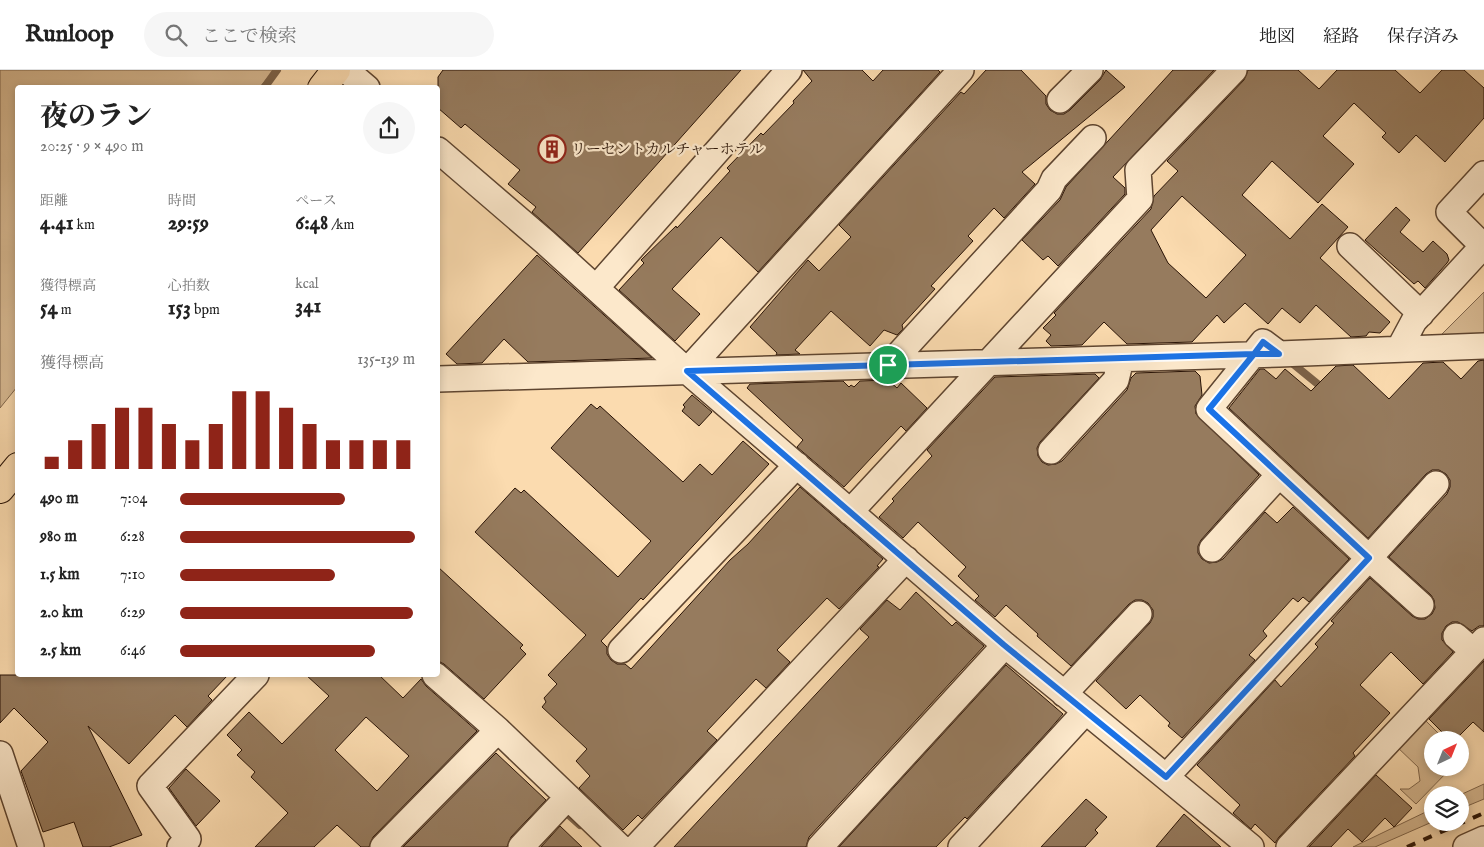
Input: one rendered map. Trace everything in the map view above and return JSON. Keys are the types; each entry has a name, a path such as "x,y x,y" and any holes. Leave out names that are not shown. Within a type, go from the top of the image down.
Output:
{"highway":[{"path":"324,85 336,70"},
{"path":"0,489 15,471"}],"street":[{"path":"346,70 363,85"},
{"path":"596,288 789,70"},
{"path":"687,371 962,70"},
{"path":"1060,100 1090,70"},
{"path":"850,512 1140,199 1138,170 1234,70"},
{"path":"888,365 1049,190 1054,179 1093,138"},
{"path":"440,152 596,288 687,371 1004,645 1251,847"},
{"path":"1399,349 1414,321 1483,246 1449,212 1484,174"},
{"path":"1350,246 1421,314"},
{"path":"1421,605 1209,409 1263,342 1279,354 1484,346"},
{"path":"440,379 1254,354"},
{"path":"1051,451 1116,380 1122,359"},
{"path":"621,650 796,465"},
{"path":"1212,549 1279,474"},
{"path":"1166,777 1436,484"},
{"path":"636,847 906,559"},
{"path":"1064,694 1140,614"},
{"path":"1290,847 1471,642"},
{"path":"820,847 1004,645"},
{"path":"180,847 188,839 150,786 254,677"},
{"path":"437,677 492,736 562,803 620,847"},
{"path":"961,847 1085,712"},
{"path":"383,847 492,736"},
{"path":"0,754 31,847"},
{"path":"521,847 562,803"},
{"path":"1466,847 1484,839"}],"shaded area":[{"path":"0,70 274,70 262,85 15,85 15,389 0,408"},
{"path":"1484,292 1484,336 1441,335"},
{"path":"1422,717 1436,731 1424,731 1424,776 1443,776 1434,786 1424,786 1424,796 1416,804 1400,789 1409,789 1420,781 1418,767 1395,745"},
{"path":"1484,784 1484,799 1469,805 1469,791"},
{"path":"1424,813 1424,826 1375,847 1353,847"}],"building":[{"path":"443,70 741,70 578,253 532,212 536,207 508,184 520,170 465,124 461,128 440,110 440,85 438,85 438,77"},
{"path":"803,70 862,70 873,81 883,70 938,70 940,72 758,272 721,237 672,289 700,314 675,341 619,290 644,263 641,260 676,226 677,228 730,171 727,168 794,103 793,101 812,81"},
{"path":"986,70 1021,70 1046,96 1046,104 1050,110 1057,114 1064,114 1070,110 1100,80 1106,70 1125,87 1022,172 1035,184 1004,218 994,208 968,236 973,241 931,286 935,289 902,325 903,329 897,335 884,330 870,346 831,311 795,350 800,354 776,355 777,353 750,327 808,260 819,271 851,237 839,225 961,92 964,94"},
{"path":"1173,70 1214,70 1113,177 1125,188 1125,194 1058,266 1048,256 1043,260 1022,240 1060,200 1066,187"},
{"path":"1248,70 1298,70 1319,89 1337,70 1395,70 1420,93 1442,70 1464,70 1484,88 1484,118 1445,162 1416,135 1399,153 1382,137 1386,133 1354,103 1323,136 1354,164 1318,203 1272,161 1242,195 1290,239 1322,204 1348,227 1320,258 1390,322 1380,333 1369,332 1366,336 1351,337 1316,305 1300,323 1282,308 1268,324 1245,303 1224,323 1217,315 1192,342 1127,344 1104,322 1082,345 1051,346 1046,341 1051,335 1043,328 1056,315 1054,313 1151,209 1154,196 1178,171 1167,161 1244,80","holes":["1182,196 1246,255 1206,298 1168,263 1151,230"]},
{"path":"1396,207 1410,220 1400,232 1423,252 1433,241 1447,254 1449,260 1425,288 1418,281 1414,284 1365,240"},
{"path":"537,255 652,358 528,362 504,339 482,363 457,364 446,354"},
{"path":"1484,360 1484,626 1479,626 1472,631 1458,622 1452,622 1446,626 1442,633 1442,640 1453,652 1423,684 1391,652 1360,685 1390,713 1353,753 1355,756 1275,843 1255,824 1251,829 1233,813 1240,805 1197,765 1275,680 1281,687 1318,647 1315,644 1334,623 1331,621 1370,578 1412,616 1418,619 1425,619 1432,614 1435,608 1431,595 1389,557 1447,494 1450,480 1446,474 1439,470 1432,470 1426,474 1368,538 1229,408 1260,369 1264,369 1276,379 1285,369 1311,391 1336,366 1353,365 1389,399 1423,363 1443,362 1461,379 1478,361"},
{"path":"1195,371 1200,376 1202,395 1195,406 1196,414 1259,475 1201,540 1198,546 1198,553 1202,559 1209,563 1223,559 1265,512 1277,523 1293,507 1349,559 1309,602 1303,597 1298,602 1293,598 1263,631 1267,636 1249,655 1255,660 1182,738 1168,726 1170,723 1140,695 1126,709 1096,681 1150,623 1153,617 1153,610 1148,603 1142,600 1135,600 1129,604 1071,666 1006,605 995,617 975,600 979,596 958,576 966,567 918,522 903,538 879,517 894,501 892,499 932,456 927,450 995,377 1095,374 1099,378 1040,442 1037,448 1038,456 1042,462 1048,465 1062,461 1127,390 1131,378 1136,373"},
{"path":"888,380 897,388 901,383 927,408 906,431 901,426 844,487 797,447 803,440 747,388 750,384 843,381 849,387 851,385 854,387 860,381"},
{"path":"692,395 712,412 699,426 682,411 685,407 683,405"},
{"path":"591,404 597,409 600,406 683,482 700,464 712,475 743,441 769,464 643,600 641,598 601,641 607,647 607,654 611,660 617,664 625,664 631,669 730,560 748,544 800,487 883,559 877,566 879,567 839,609 827,598 777,650 790,662 766,688 756,679 707,731 717,740 642,819 638,815 623,830 579,788 590,776 576,761 587,749 542,707 546,702 544,698 557,684 548,675 586,635 475,532 515,488 521,493 524,490 618,577 651,541 551,448"},
{"path":"440,569 523,645 520,648 526,654 484,699 440,662"},
{"path":"916,592 952,626 956,622 984,646 809,837 806,847 674,847 869,637 860,629 887,600 900,610"},
{"path":"1484,661 1484,732 1473,722 1464,731 1441,731 1429,719"},
{"path":"1006,665 1063,714 1050,729 967,819 965,817 936,847 839,847"},
{"path":"0,675 15,675 15,677 226,677 208,696 212,700 187,727 175,715 129,764 88,726 142,835 109,847 83,847 74,822 43,832 21,771 48,742 14,708 0,723"},
{"path":"308,677 381,677 403,698 421,679 426,686 477,731 373,837 369,847 361,847 337,825 314,847 255,847 288,813 251,777 255,772 237,755 242,750 227,735 249,712 282,744 329,696","holes":["366,717 409,756 377,791 335,750"]},
{"path":"496,753 546,800 511,837 507,847 403,847"},
{"path":"186,769 220,801 196,826 169,788"},
{"path":"1376,775 1412,808 1394,827 1385,818 1362,842 1348,829 1331,847 1309,847"},
{"path":"1086,799 1107,817 1095,830 1098,833 1085,847 1041,847"},
{"path":"1184,814 1221,847 1156,847"},
{"path":"560,826 582,847 541,847"}],"waterway":[{"path":"266,85 277,70"},
{"path":"1292,363 1325,390"},
{"path":"561,808 580,825"}],"railway":[{"path":"1407,847 1484,813"}],"place":[{"name":"リーセントカルチャーホテル","path":"552,149"}],"route":[{"path":"888,365 687,371 1004,645 1166,777 1369,558 1209,409 1254,354 1279,354 1263,342 1254,354 888,365"}]}
